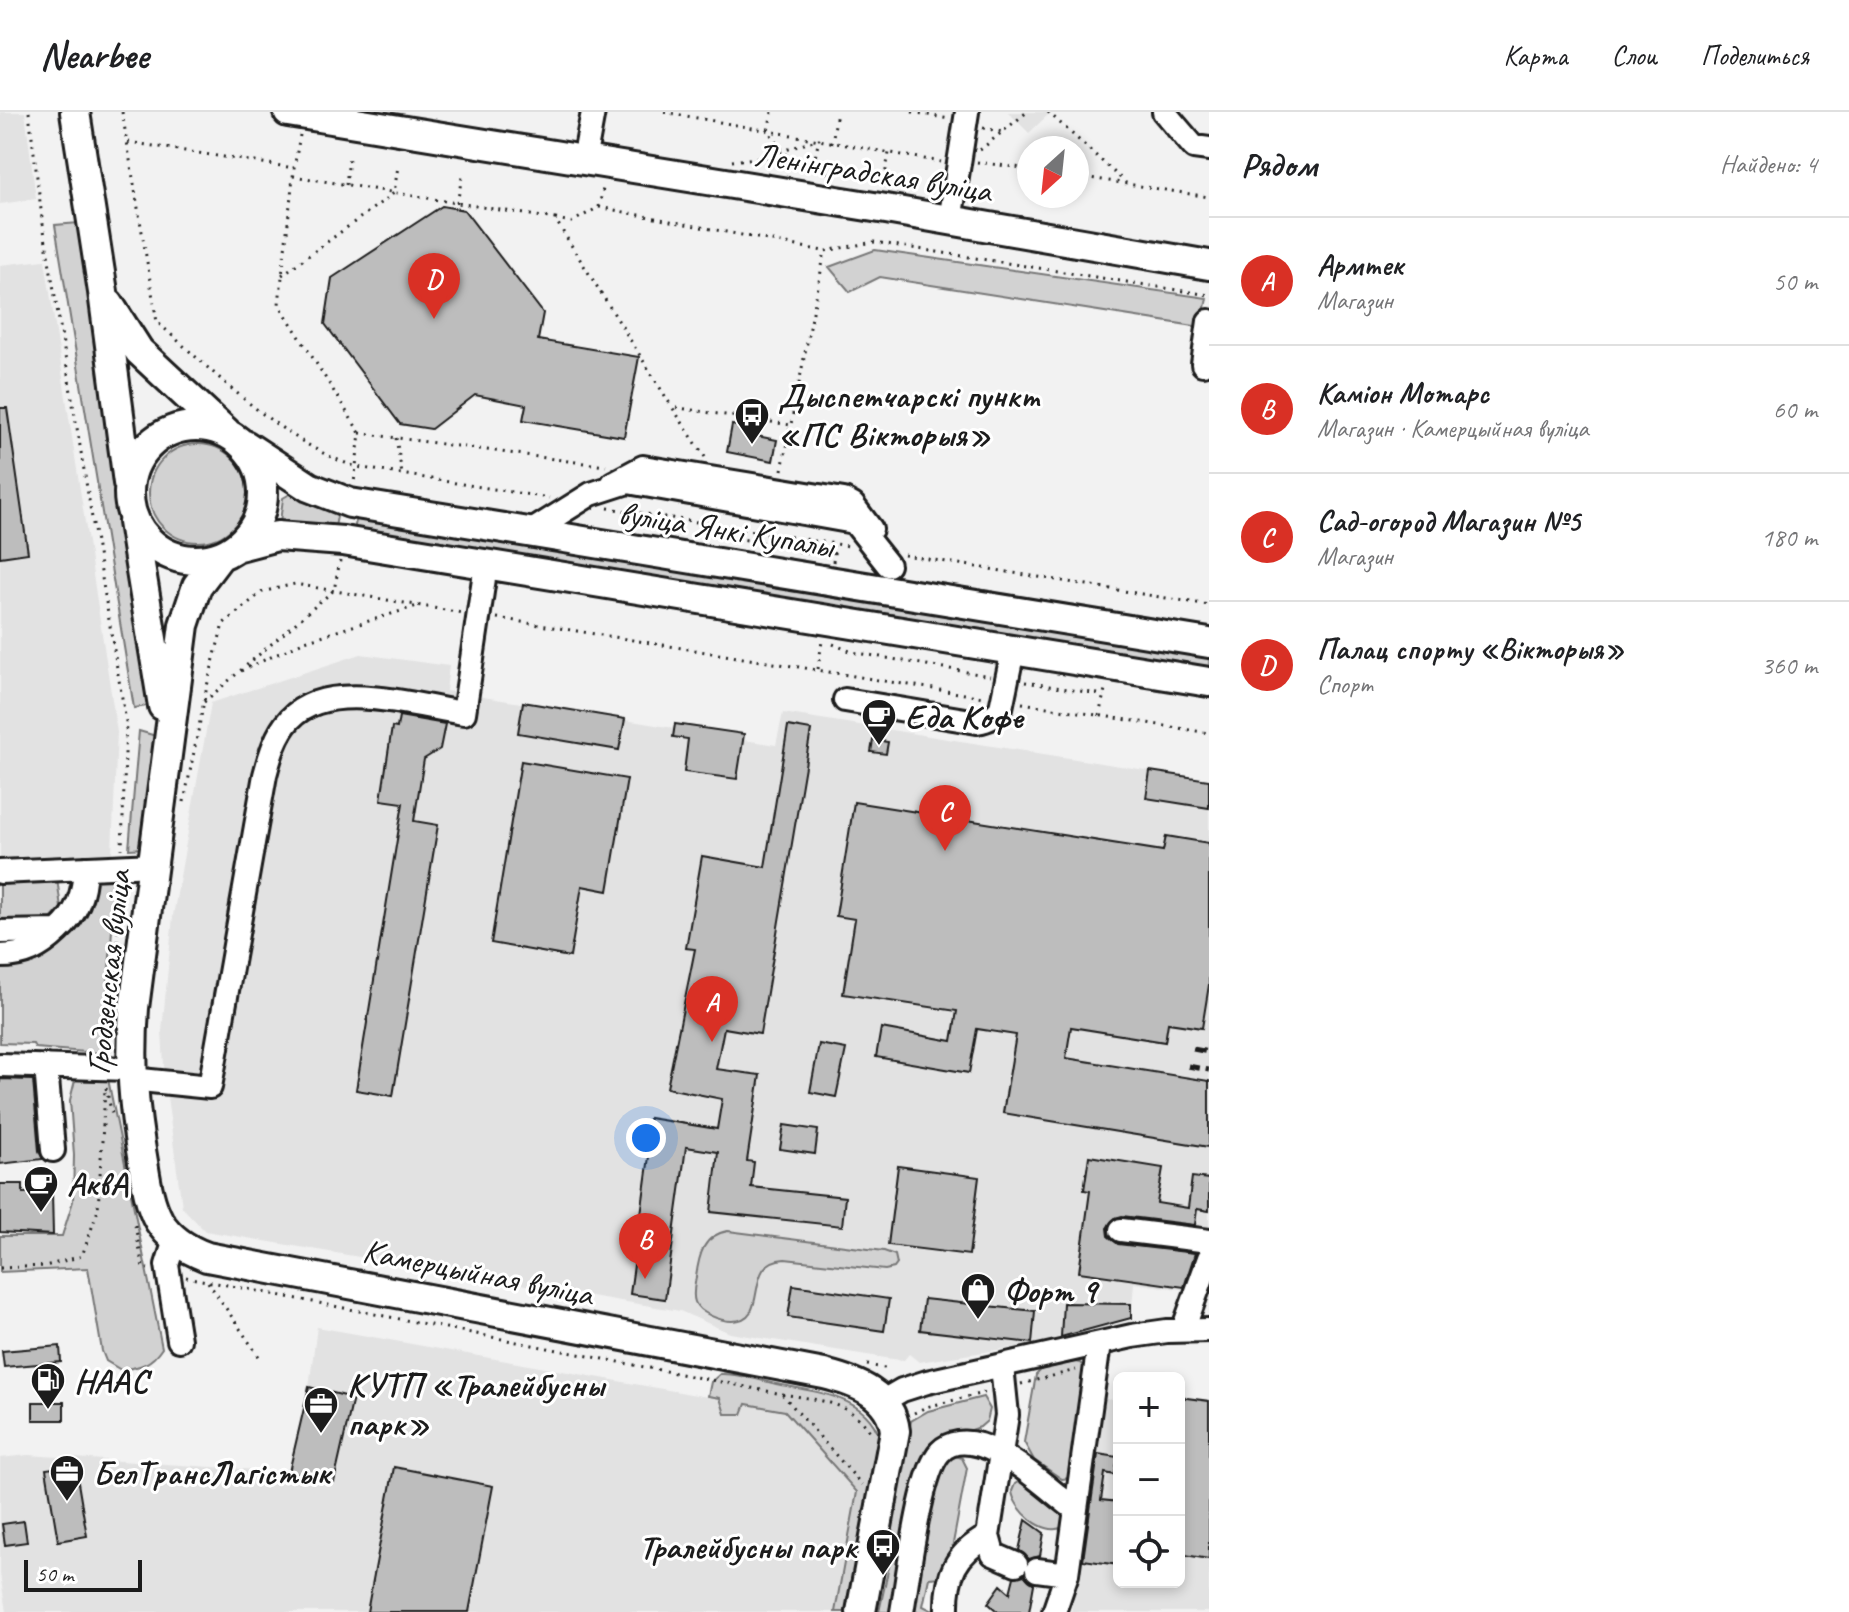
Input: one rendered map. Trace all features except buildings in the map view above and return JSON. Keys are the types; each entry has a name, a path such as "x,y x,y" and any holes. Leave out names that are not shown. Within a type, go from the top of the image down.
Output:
{"main road":[{"name":"Гродзенская вуліца","path":"75,112 167,750"},
{"name":"Ленінградская вуліца","path":"296,113 1209,265"},
{"name":"Гродзенская вуліца","path":"103,292 139,351 236,439"},
{"path":"229,551 254,529 262,508 264,485 258,464 236,439 209,426 190,425 171,430 155,439 142,453 133,470 130,499 140,530 156,547 175,557 197,560 229,551 277,536 311,537 1209,682"},
{"name":"вуліца Янкі Купалы","path":"236,439 309,487 350,503 1209,643"},
{"name":"Гродзенская вуліца","path":"175,1240 159,1220 148,1191 122,1077 187,614 197,586 229,551"},
{"name":"Камерцыйная вуліца","path":"175,1240 207,1269 824,1374 858,1384 883,1401"},
{"path":"861,1612 895,1431 890,1411 883,1401"}],"street":[{"path":"584,161 593,112"},
{"path":"950,221 963,162 967,112"},
{"path":"1164,112 1194,147 1209,149"},
{"path":"1203,364 1209,321"},
{"path":"524,532 535,529 583,499 628,482 854,522 883,556 897,580 898,593"},
{"path":"0,1065 46,1066 210,1087 265,775 281,731 305,707 345,697 464,713 486,565"},
{"path":"845,700 977,722 987,721 995,716 1005,689 1013,650"},
{"path":"0,872 154,865"},
{"path":"0,956 35,950 58,931 78,905 85,868"},
{"path":"0,932 58,931"},
{"path":"46,1066 53,1150"},
{"path":"1121,1230 1209,1241"},
{"path":"175,1240 167,1265 179,1340"},
{"path":"1183,1330 1209,1258"},
{"path":"883,1401 902,1390 927,1382 1149,1333 1209,1330"},
{"path":"1054,1612 1067,1574 1099,1344"},
{"path":"1002,1366 1007,1415 988,1536 993,1554 1027,1567 1067,1574"},
{"path":"902,1612 926,1481 934,1459 948,1445 979,1444 1001,1454 1076,1510"},
{"path":"947,1612 949,1583 954,1567 966,1550 988,1536"}],"path":[{"path":"29,112 42,218 127,728 115,979"},
{"path":"122,112 157,322 221,378 305,443 334,459 357,467 583,499 883,556 1209,605"},
{"path":"664,112 832,143 1017,168"},
{"path":"772,112 768,131 793,163"},
{"path":"832,143 837,112"},
{"path":"912,112 929,115"},
{"path":"963,162 1027,112"},
{"path":"1048,112 1126,183"},
{"path":"296,113 294,168 279,304 360,433 357,467"},
{"path":"764,157 819,139"},
{"path":"813,167 819,139"},
{"path":"126,141 294,168"},
{"path":"346,185 349,158"},
{"path":"282,275 394,193 398,166"},
{"path":"293,176 555,219 708,461"},
{"path":"457,203 462,177"},
{"path":"1089,178 1209,197"},
{"path":"599,207 825,251 874,242 1209,295"},
{"path":"782,473 825,251"},
{"path":"672,407 791,425"},
{"path":"360,433 609,467"},
{"path":"396,438 402,474"},
{"path":"725,526 723,536 777,545 819,557"},
{"path":"777,545 781,535"},
{"path":"183,810 223,624 262,592 295,584 479,616 1005,689 1104,695"},
{"path":"204,702 334,590"},
{"path":"238,673 305,641 420,605"},
{"path":"823,640 852,652 1005,689 1099,716 1209,733"},
{"path":"1099,716 1109,666"},
{"path":"0,1268 45,1266 82,1256 98,1210 122,1077"},
{"path":"207,1269 260,1358"},
{"path":"207,1269 833,1403 853,1413 873,1438"},
{"path":"782,1394 870,1494"}],"shaded area":[{"path":"0,112 25,112 36,199 0,204"},
{"path":"1008,112 1051,112 1029,133"},
{"path":"79,223 154,705 134,708 55,225"},
{"path":"875,250 1207,298 1201,327 880,277 850,292 829,267"},
{"path":"45,260 117,732 112,853 0,862 0,265"},
{"path":"198,444 217,448 232,459 243,474 247,493 243,512 232,527 217,538 198,542 179,538 164,527 153,512 149,493 153,474 164,459 179,448"},
{"path":"290,494 316,506 338,511 335,527 280,522 283,498"},
{"path":"357,515 1209,656 1209,669 354,531"},
{"path":"361,654 449,666 446,691 674,728 675,724 744,734 744,740 776,745 783,713 1209,780 1209,1293 1134,1283 1131,1318 1031,1345 919,1362 909,1354 904,1360 892,1359 730,1333 680,1311 205,1231 182,1207 165,1082 162,1031 173,916 211,703"},
{"path":"139,731 156,736 146,848 129,849"},
{"path":"94,876 116,877 103,1049 99,1053 0,1043 0,963 46,952"},
{"path":"57,878 61,908 49,921 0,927 0,880"},
{"path":"76,1076 108,1079 162,1348 149,1362 128,1369 121,1370 106,1361 102,1351 88,1268 0,1272 0,1236 62,1236 73,1201 70,1100"},
{"path":"728,1231 884,1251 895,1255 897,1264 885,1270 785,1259 771,1262 759,1279 751,1312 744,1318 727,1321 701,1310 695,1302 694,1292 704,1247 713,1237"},
{"name":"Тралейбусны парк","path":"317,1327 785,1411 857,1493 835,1612 6,1612 0,1574 0,1458 28,1455 289,1472 309,1387"},
{"path":"1075,1362 1087,1370 1070,1478 1062,1479 1034,1460 1024,1442 1036,1375 1042,1369"},
{"path":"720,1374 748,1377 840,1399 867,1416 876,1429 881,1445 852,1612 835,1612 857,1492 785,1411 746,1404 742,1414 725,1414 720,1398 708,1396 711,1382"},
{"path":"983,1397 990,1409 987,1421 980,1427 940,1441 896,1612 879,1612 889,1566 891,1520 911,1421 928,1411"},
{"path":"1185,1398 1209,1401 1209,1612 1071,1612 1100,1399 1113,1399 1113,1588 1185,1588"},
{"path":"952,1455 962,1458 967,1468 949,1565 942,1577 929,1578 923,1606 935,1612 915,1612 912,1607 934,1478 944,1461"},
{"path":"1021,1480 1066,1512 1063,1527 1047,1528 1024,1513 1012,1491"}],"railway":[{"path":"1193,1049 1209,1052"},
{"path":"1188,1066 1209,1070"}],"place":[{"name":"Палац спорту «Вікторыя»","path":"434,319"},
{"name":"Дыспетчарскі пункт «ПС Вікторыя»","path":"752,446"},
{"name":"Еда Кофе","path":"879,747"},
{"name":"Сад-огород Магазин №5","path":"945,851"},
{"name":"Армтек","path":"712,1042"},
{"name":"АквА","path":"41,1214"},
{"name":"Каміон Мотарс","path":"645,1279"},
{"name":"Форт 9","path":"978,1321"},
{"name":"НААС","path":"48,1411"},
{"name":"КУТП «Тралейбусны парк»","path":"321,1435"},
{"name":"БелТрансЛагістык","path":"67,1503"},
{"name":"Тралейбусны парк","path":"883,1577"}]}
